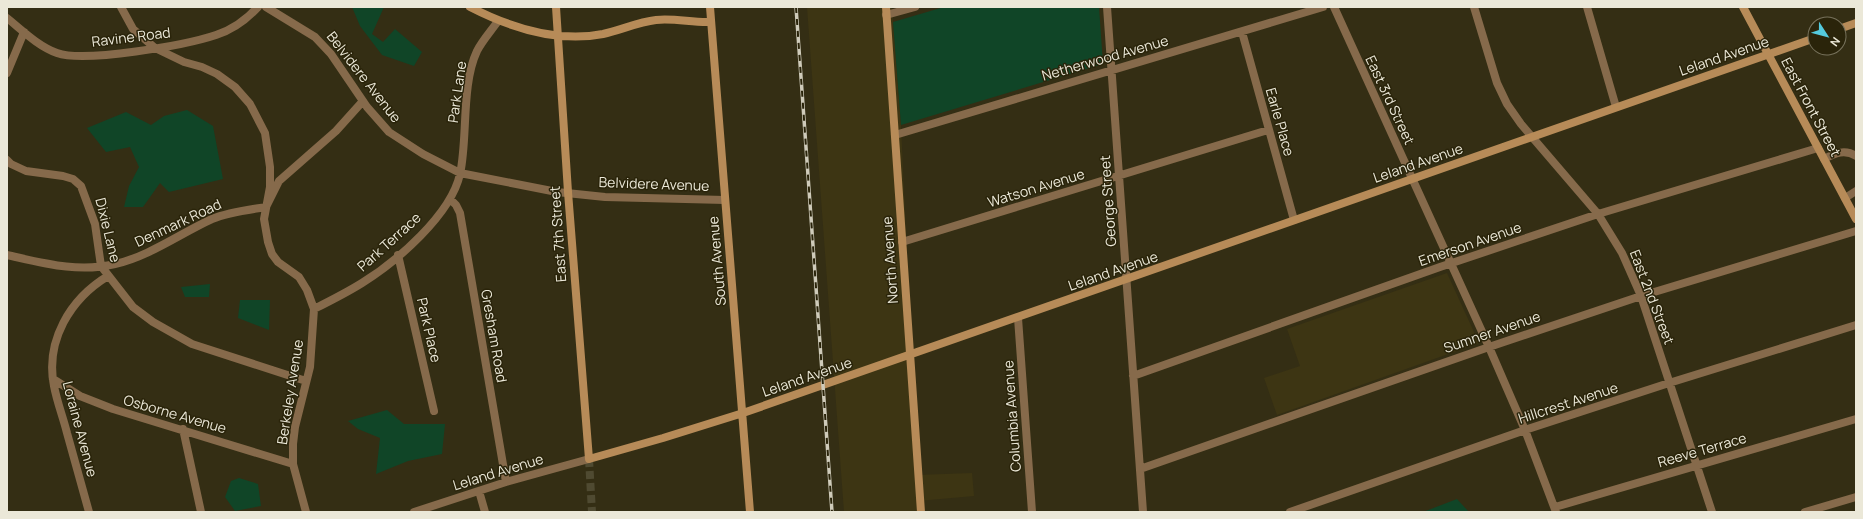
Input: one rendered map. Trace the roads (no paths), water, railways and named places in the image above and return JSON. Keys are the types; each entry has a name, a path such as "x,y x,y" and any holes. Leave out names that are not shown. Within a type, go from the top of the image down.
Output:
{"street":[{"name":"Berkeley Avenue","path":"121,7 133,29 156,48 184,62 202,67 216,74 235,87 250,104 265,133 270,155 270,187 264,218 272,254 278,262 299,277 307,290 314,309 310,360 296,427 293,464 306,512"},
{"name":"Ravine Road","path":"7,18 41,45 58,53 78,56 156,48 191,42 217,35 249,17 258,7"},
{"name":"Belvidere Avenue","path":"266,7 315,37 331,54 380,124 389,132 423,154 460,173 605,197 725,200"},
{"path":"470,7 498,21 537,33 559,35 602,34 655,20 712,22"},
{"name":"East 7th Street","path":"556,7 568,192 589,459"},
{"name":"South Avenue","path":"710,7 750,512"},
{"path":"886,11 915,7"},
{"name":"George Street","path":"1108,7 1143,512"},
{"name":"Netherwood Avenue","path":"895,135 1323,7"},
{"name":"East 3rd Street","path":"1334,7 1489,347 1525,430 1556,510"},
{"name":"East 2nd Street","path":"1474,7 1502,94 1513,113 1598,214 1622,253 1641,296 1712,512"},
{"path":"1587,7 1616,107"},
{"name":"East Front Street","path":"1743,7 1856,219"},
{"name":"North Avenue","path":"886,11 920,512"},
{"name":"Park Lane","path":"460,173 471,70 478,51 498,21"},
{"path":"7,73 24,32"},
{"name":"Earle Place","path":"1242,32 1294,220"},
{"name":"Leland Avenue","path":"414,512 506,482 663,438 743,413 1807,41"},
{"path":"266,207 279,181 336,131 363,101"},
{"name":"Watson Avenue","path":"902,242 1268,130"},
{"name":"Emerson Avenue","path":"1133,376 1450,264 1598,214 1818,148"},
{"path":"1824,159 1841,152 1850,153 1856,156"},
{"name":"Dixie Lane","path":"7,160 11,164 26,171 63,176 73,179 82,186 95,224 101,266 133,307 153,322 192,344 306,381"},
{"name":"Park Terrace","path":"314,309 363,283 398,255 428,226 450,199 460,173"},
{"path":"1845,198 1856,191"},
{"name":"Gresham Road","path":"450,199 456,205 460,213 506,482"},
{"name":"Denmark Road","path":"7,255 68,268 114,264 137,257 213,219 233,212 266,207"},
{"name":"Sumner Avenue","path":"1140,469 1489,347 1641,296 1856,231"},
{"name":"Park Place","path":"398,255 434,411"},
{"name":"Loraine Avenue","path":"89,512 53,379 53,353 63,322 82,295 108,276"},
{"name":"Columbia Avenue","path":"1018,318 1032,512"},
{"name":"Hillcrest Avenue","path":"1290,512 1525,430 1669,383 1856,325"},
{"name":"Osborne Avenue","path":"53,379 80,396 113,409 183,429 293,464"},
{"name":"Reeve Terrace","path":"1556,510 1856,418"},
{"path":"183,429 201,512"},
{"path":"479,491 485,512"},
{"path":"1804,512 1856,497"}],"tunnel":[{"path":"589,459 592,512"}],"railway":[{"path":"796,7 832,512"}]}
